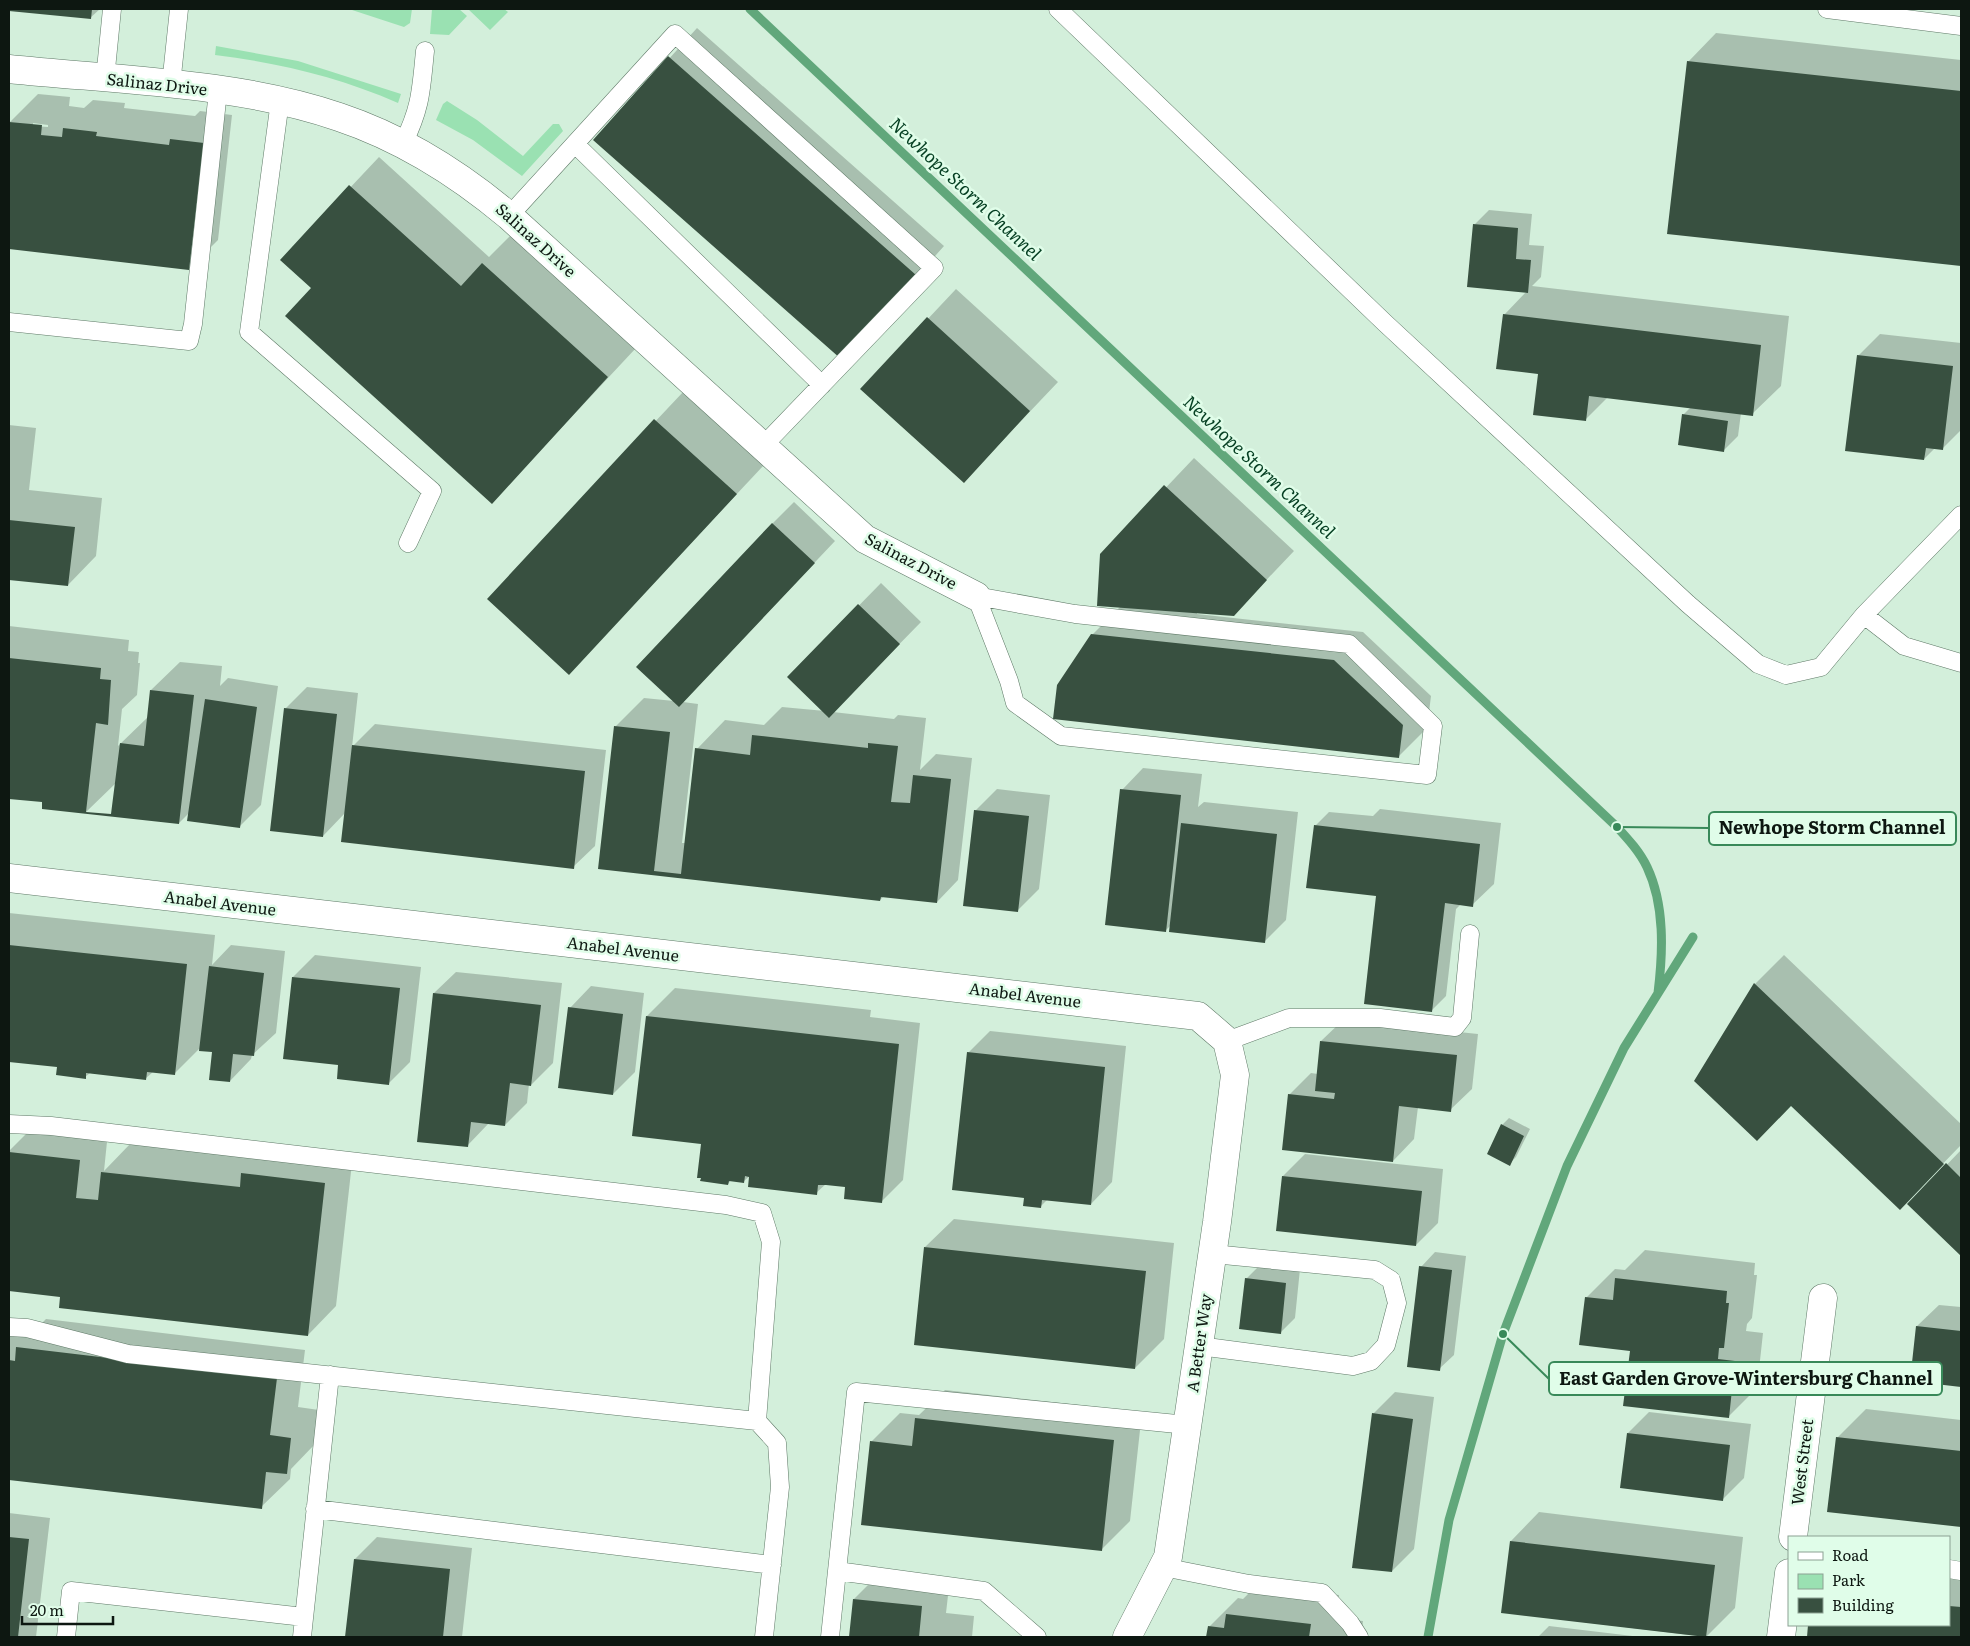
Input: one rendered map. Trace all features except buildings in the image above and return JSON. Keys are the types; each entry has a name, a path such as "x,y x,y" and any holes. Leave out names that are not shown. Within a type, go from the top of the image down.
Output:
{"street":[{"name":"Salinaz Drive","path":"9,69 171,85 280,101 340,117 403,144 459,178 510,216 865,539 976,596"},
{"name":"Anabel Avenue","path":"9,878 1198,1016 1227,1041"},
{"name":"A Better Way","path":"1127,1637 1168,1557 1213,1254 1236,1074 1227,1041"},
{"name":"West Street","path":"1793,1536 1823,1298"},
{"path":"1781,1637 1788,1581"}],"lane":[{"path":"105,79 112,9"},
{"path":"171,85 179,9"},
{"path":"1058,9 1385,323 1688,604 1758,664 1786,675 1821,667 1864,615 1961,515"},
{"path":"1827,9 1961,26"},
{"path":"510,216 675,34 934,268 763,446"},
{"path":"403,144 421,100 425,51"},
{"path":"9,322 189,341 193,329 218,91"},
{"path":"280,101 249,332 432,491 408,543"},
{"path":"575,144 822,385"},
{"path":"976,596 1075,614 1349,644 1433,726 1427,775 1061,736 1015,703 1009,681 976,596"},
{"path":"1864,615 1904,646 1961,664"},
{"path":"1227,1041 1289,1018 1380,1018 1455,1027 1462,1018 1470,934"},
{"path":"9,1124 51,1126 706,1203 762,1213 771,1242 757,1421"},
{"path":"1199,1346 1353,1366 1371,1361 1386,1345 1397,1303 1392,1280 1375,1270 1213,1254"},
{"path":"9,1327 27,1328 128,1354 757,1421 777,1443 780,1487 764,1637"},
{"path":"302,1637 330,1375"},
{"path":"830,1637 856,1392 1187,1425"},
{"path":"315,1510 772,1565"},
{"path":"1163,1567 1250,1584 1322,1593 1350,1623 1358,1637"},
{"path":"837,1570 984,1591 1037,1637"},
{"path":"66,1637 71,1591 304,1617"}],"green space":[{"path":"349,9 412,9 410,23 404,27"},
{"path":"432,9 459,9 467,16 449,35 430,34"},
{"path":"468,9 504,9 508,12 490,30"},
{"path":"216,46 298,61 401,94 398,103 331,78 262,62 215,55"},
{"path":"447,101 477,120 523,156 553,124 559,124 563,131 522,176 473,140 436,120 443,104"}],"waterway":[{"name":"Newhope Storm Channel","path":"750,9 1617,827 1644,861 1657,897 1661,929 1658,993"},
{"path":"1428,1637 1449,1520 1503,1334 1567,1166 1624,1048 1693,937"}],"place":[{"name":"Newhope Storm Channel","path":"1617,827"},
{"name":"East Garden Grove-Wintersburg Channel","path":"1503,1334"}]}
